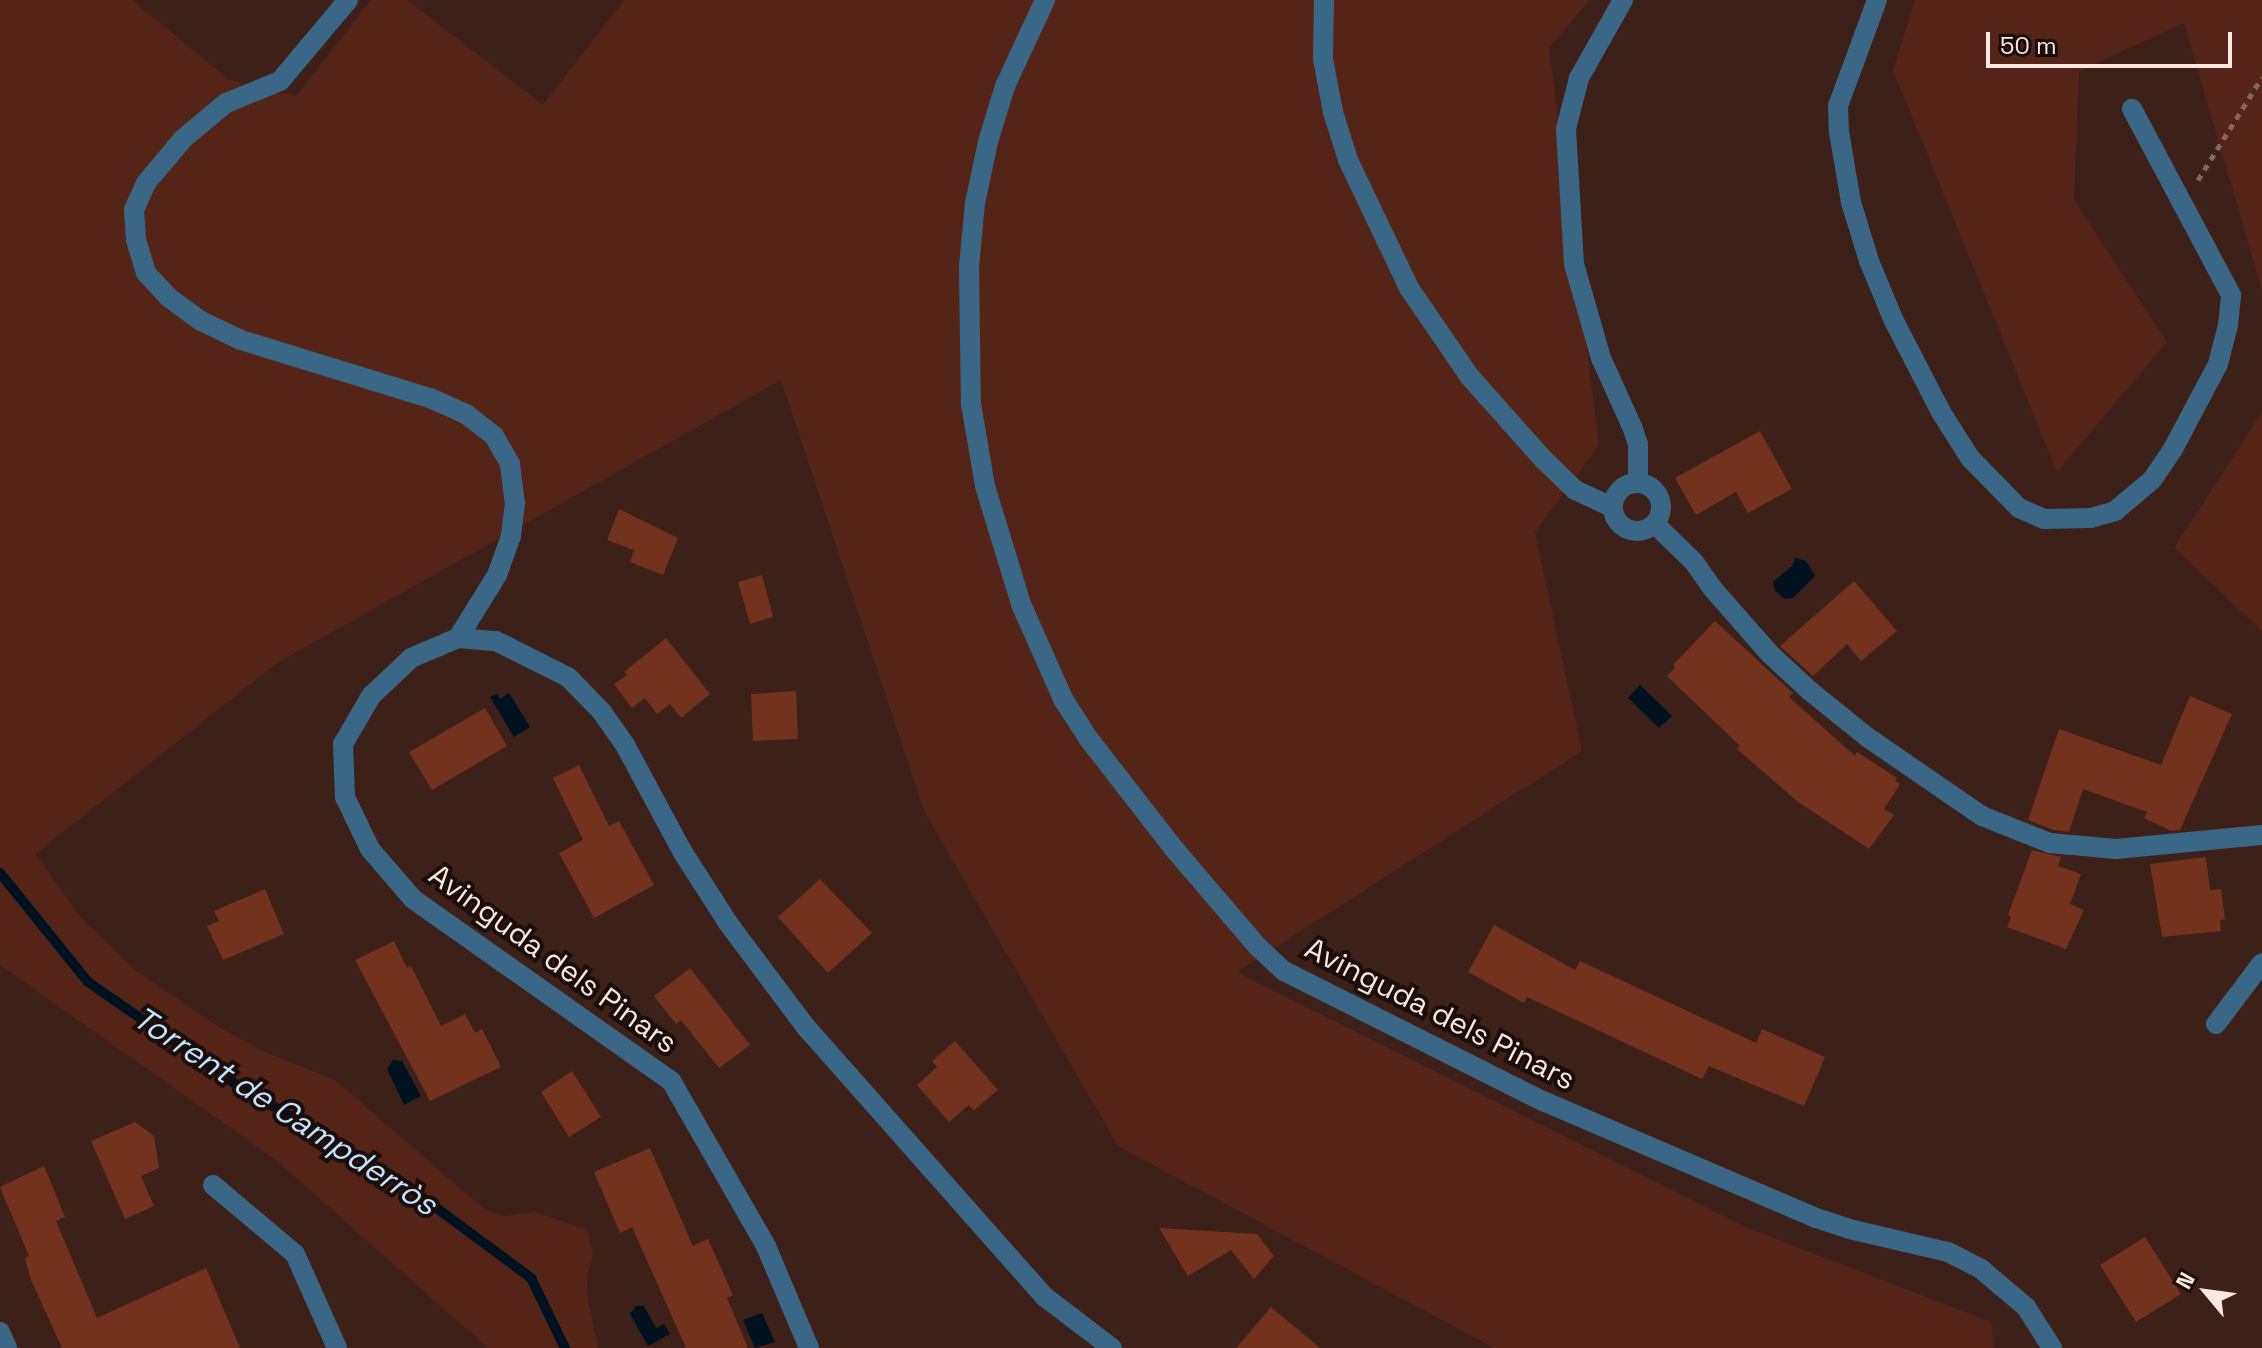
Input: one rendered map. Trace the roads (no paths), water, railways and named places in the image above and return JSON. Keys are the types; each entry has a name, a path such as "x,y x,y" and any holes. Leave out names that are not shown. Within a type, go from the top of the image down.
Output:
{"street":[{"path":"348,0 280,81 226,103 183,139 146,183 134,210 136,240 146,273 168,297 201,321 241,340 430,398 466,414 494,436 510,464 515,503 511,536 497,575 458,638"},
{"name":"Avinguda dels Pinars","path":"1045,0 1005,86 988,142 975,203 969,267 971,404 985,486 1021,604 1063,699 1088,738 1175,850 1257,946 1284,971 1543,1101 1816,1218 1849,1229 1948,1252 1981,1269 2026,1307 2052,1348"},
{"path":"1324,0 1323,59 1333,112 1348,160 1409,288 1470,377 1544,460 1575,490 1612,507"},
{"path":"1623,0 1579,78 1566,129 1574,264 1601,358 1638,444 1638,483"},
{"path":"1877,0 1838,106 1839,132 1851,202 1894,321 1941,412 1970,458 2019,508 2044,519 2065,520 2115,511 2152,480 2173,449 2218,364 2231,295 2132,109"},
{"path":"1638,483 1652,488 1661,501 1660,517 1655,524 1640,532 1618,523 1612,507 1618,492 1638,483"},
{"path":"1655,524 1694,562 1713,589 1770,654 1810,691 1867,737 1982,816 2050,843 2116,849 2262,835"},
{"name":"Avinguda dels Pinars","path":"809,1348 766,1246 671,1081 413,899 370,849 345,797 343,744 371,696 411,658 458,638 496,641 530,655 568,677 602,712 646,779 682,851 728,923 805,1026 1045,1297 1112,1348"},
{"path":"2216,1024 2262,963"},
{"path":"213,1185 295,1254 337,1348"},
{"path":"0,1332 7,1348"}],"water":[{"path":"1795,558 1806,561 1815,576 1793,598 1785,599 1775,591 1773,582 1792,566"},
{"path":"1640,685 1672,716 1659,728 1628,698"},
{"path":"509,693 530,727 514,737 490,697 497,694 500,699"},
{"path":"393,1060 402,1061 421,1096 404,1105 387,1069"},
{"path":"636,1306 644,1306 656,1328 664,1324 670,1334 648,1346 630,1314"},
{"path":"762,1313 775,1342 755,1348 743,1320"}],"waterway":[{"name":"Torrent de Campderròs","path":"0,873 88,982 240,1087 396,1178 531,1278 565,1348"}]}
